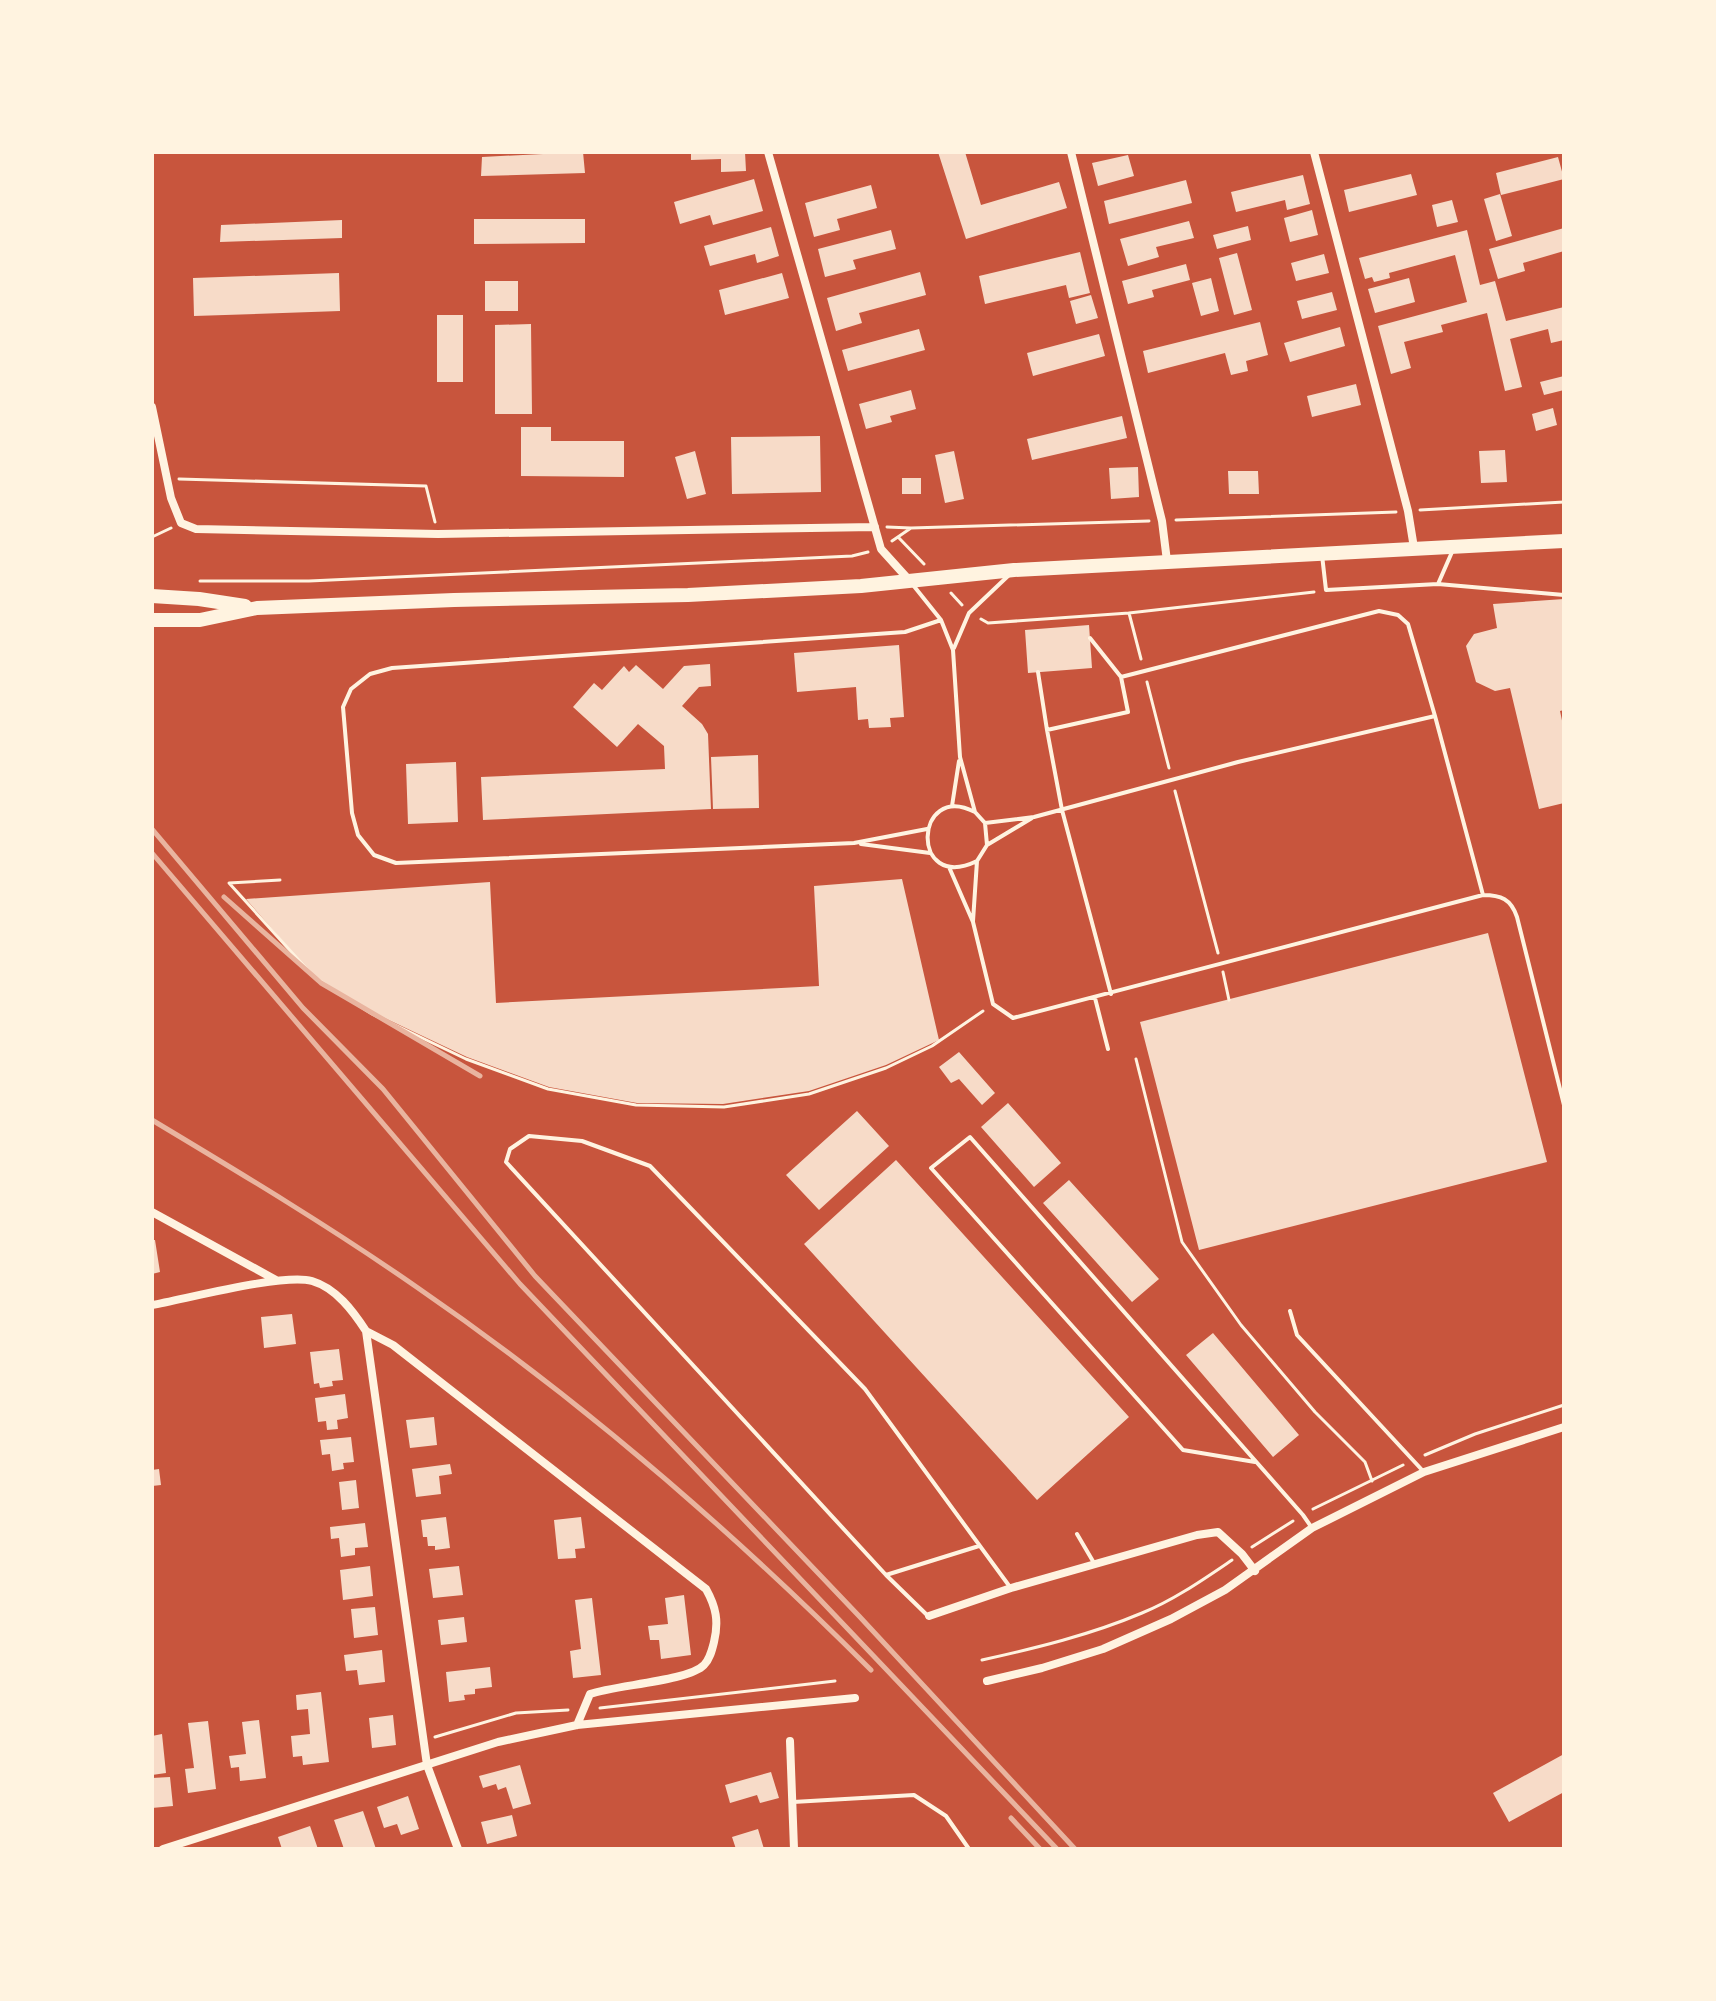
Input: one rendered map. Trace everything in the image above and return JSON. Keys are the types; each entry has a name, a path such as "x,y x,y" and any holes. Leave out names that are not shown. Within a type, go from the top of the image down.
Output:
{"main road":[{"path":"152,620 200,620 257,608 688,595 910,581 1014,570 1564,541"},
{"path":"152,596 257,608"}],"street":[{"path":"768,152 881,549 910,581"},
{"path":"1071,152 1162,521 1167,561"},
{"path":"1314,152 1408,511 1414,548"},
{"path":"152,407 166,479 181,523 196,529 438,534 875,527"},
{"path":"152,1212 277,1281"},
{"path":"152,1305 277,1281 311,1281 332,1291 354,1312 366,1331 427,1765 458,1849"},
{"path":"366,1331 393,1345 706,1589 716,1607 715,1636 709,1660 702,1668 590,1694 577,1725"},
{"path":"987,1681 1103,1649 1171,1619 1255,1571 1312,1528 1424,1472 1564,1427"},
{"path":"929,1616 1011,1588 1197,1535 1218,1532 1255,1571"},
{"path":"163,1849 498,1742 577,1725 855,1698"},
{"path":"790,1741 794,1849"}],"lane":[{"path":"1438,584 1455,546"},
{"path":"1322,553 1326,590 1438,584 1564,595"},
{"path":"953,650 969,613 1014,570"},
{"path":"910,581 941,620 953,650 960,757 975,812"},
{"path":"1121,677 1379,611 1398,615 1408,624 1483,895"},
{"path":"927,829 854,843 396,863 374,855 358,835 352,813 343,707 351,689 370,674 392,668 905,632 941,620"},
{"path":"1047,730 1128,712 1121,677 1090,638"},
{"path":"1038,672 1062,810 1111,994"},
{"path":"985,823 1034,817 1435,716"},
{"path":"952,806 960,757"},
{"path":"977,861 963,867 949,867 937,861 926,842 927,829 938,812 952,806 966,807 985,823 987,845"},
{"path":"973,922 977,861 987,845 1034,817"},
{"path":"854,843 930,853"},
{"path":"949,867 973,922 993,1004 1013,1018 1483,895 1500,895 1513,907 1564,1105"},
{"path":"1095,998 1108,1049"},
{"path":"929,1616 886,1575 506,1162 510,1149 529,1136 582,1141 650,1166 865,1389 1011,1588"},
{"path":"1255,1462 1183,1450 931,1168 970,1137 1303,1515 1312,1528"},
{"path":"1290,1311 1297,1335 1424,1472"},
{"path":"1077,1534 1095,1565"},
{"path":"886,1575 979,1546"},
{"path":"793,1802 914,1795 946,1816 969,1849"}],"path":[{"path":"166,479 426,486 438,534"},
{"path":"875,527 1162,521 1564,502"},
{"path":"152,537 181,523"},
{"path":"191,581 309,581 852,556 881,549 911,528"},
{"path":"969,613 988,623 1129,613 1326,590"},
{"path":"1129,613 1229,1000"},
{"path":"280,880 229,883 314,977 337,992 372,1014 479,1064 548,1089 636,1105 724,1107 809,1094 886,1068 932,1046 993,1004"},
{"path":"1136,1059 1182,1242 1241,1325 1315,1412 1365,1462 1372,1481"},
{"path":"982,1660 1050,1645 1143,1613 1199,1582 1303,1515 1414,1460 1475,1434 1564,1405"}],"building":[{"path":"583,152 585,173 481,176 482,157"},
{"path":"691,152 745,152 746,171 721,172 721,159 691,160"},
{"path":"938,152 965,152 981,205 1059,182 1067,208 966,239"},
{"path":"1128,155 1134,176 1098,186 1092,163"},
{"path":"1558,157 1564,179 1501,195 1496,173"},
{"path":"1411,174 1417,195 1349,212 1344,190"},
{"path":"1303,175 1310,204 1287,210 1285,200 1236,212 1231,192"},
{"path":"754,179 763,211 713,225 710,215 680,224 674,202"},
{"path":"1186,180 1192,203 1109,224 1104,201"},
{"path":"871,185 877,208 837,219 840,230 814,237 805,203"},
{"path":"1500,194 1512,236 1496,241 1484,199"},
{"path":"1452,200 1458,222 1437,227 1432,205"},
{"path":"1312,210 1318,235 1290,242 1284,218"},
{"path":"474,219 585,219 585,243 474,244"},
{"path":"342,220 342,238 220,242 221,225"},
{"path":"1189,221 1194,238 1156,247 1159,257 1128,266 1120,239"},
{"path":"1248,226 1251,240 1217,249 1213,235"},
{"path":"771,227 779,256 757,263 755,254 710,266 704,246"},
{"path":"1564,228 1564,251 1523,263 1525,271 1498,279 1489,249"},
{"path":"891,230 896,249 853,260 856,269 825,277 818,249"},
{"path":"1467,230 1480,285 1495,281 1506,321 1564,307 1564,340 1551,343 1548,329 1510,339 1522,387 1505,391 1487,313 1441,325 1443,332 1404,342 1411,368 1391,374 1378,326 1467,302 1455,255 1389,273 1390,278 1374,282 1372,277 1365,279 1359,258"},
{"path":"1080,252 1090,293 1069,298 1066,285 985,304 979,276"},
{"path":"1237,253 1252,310 1234,315 1219,258"},
{"path":"1324,254 1329,273 1296,281 1291,263"},
{"path":"1186,264 1190,280 1152,290 1154,297 1128,304 1122,281"},
{"path":"920,272 926,295 859,313 862,323 836,331 827,298"},
{"path":"339,273 340,311 194,316 193,278"},
{"path":"782,273 789,298 725,315 719,290"},
{"path":"1211,278 1219,311 1201,316 1192,283"},
{"path":"1409,278 1415,302 1375,313 1368,289"},
{"path":"485,281 518,281 518,311 485,311"},
{"path":"1332,292 1337,310 1302,319 1297,301"},
{"path":"1091,295 1098,318 1076,324 1070,301"},
{"path":"437,315 463,315 463,382 437,382"},
{"path":"1260,322 1268,355 1246,361 1248,371 1231,375 1225,353 1148,373 1143,351"},
{"path":"531,324 532,414 495,414 495,325"},
{"path":"1340,327 1345,346 1290,362 1284,343"},
{"path":"919,329 925,350 848,371 842,350"},
{"path":"1099,334 1105,356 1033,376 1027,353"},
{"path":"1564,376 1564,390 1544,395 1540,382"},
{"path":"1356,384 1361,405 1312,417 1307,396"},
{"path":"911,390 916,409 890,416 892,422 866,429 859,404"},
{"path":"1553,408 1557,425 1536,431 1532,414"},
{"path":"1122,416 1127,438 1032,460 1027,439"},
{"path":"521,427 551,427 551,441 624,441 624,477 521,476"},
{"path":"820,436 821,492 732,494 731,437"},
{"path":"1505,450 1507,482 1481,483 1479,451"},
{"path":"695,451 706,494 687,499 675,457"},
{"path":"954,451 964,499 945,503 935,455"},
{"path":"1138,467 1139,497 1111,499 1109,468"},
{"path":"1228,471 1258,471 1259,494 1229,494"},
{"path":"902,478 921,478 921,494 902,494"},
{"path":"1564,599 1564,710 1560,711 1564,730 1564,803 1539,809 1510,688 1495,691 1476,682 1466,646 1474,634 1497,628 1493,604"},
{"path":"1089,625 1092,668 1028,673 1025,630"},
{"path":"899,645 904,717 890,718 891,727 869,728 868,719 858,720 856,687 797,692 794,653"},
{"path":"710,664 711,686 699,687 682,706 702,724 708,734 711,809 483,820 481,777 665,769 664,746 638,724 617,747 573,707 594,683 602,690 624,666 629,672 636,665 663,689 684,666"},
{"path":"758,755 759,808 713,809 711,757"},
{"path":"456,762 458,822 408,824 406,764"},
{"path":"902,879 939,1040 886,1065 809,1091 723,1104 637,1103 549,1087 467,1057 374,1013 314,977 246,899 490,882 496,1003 819,986 814,886"},
{"path":"1488,933 1547,1162 1199,1250 1140,1022"},
{"path":"959,1052 995,1093 982,1105 959,1079 951,1083 939,1067"},
{"path":"1008,1103 1061,1163 1034,1187 981,1127"},
{"path":"857,1111 889,1146 819,1210 786,1175"},
{"path":"896,1160 1129,1417 1037,1500 804,1244"},
{"path":"1069,1180 1159,1279 1132,1302 1043,1203"},
{"path":"152,1240 155,1240 160,1272 152,1274"},
{"path":"292,1314 296,1344 264,1348 261,1317"},
{"path":"1213,1333 1299,1435 1273,1457 1186,1355"},
{"path":"339,1349 343,1380 332,1381 333,1386 320,1388 319,1383 314,1384 310,1352"},
{"path":"345,1394 348,1418 337,1420 338,1429 327,1430 326,1421 318,1422 315,1398"},
{"path":"434,1417 437,1445 410,1448 406,1420"},
{"path":"351,1437 354,1462 343,1463 344,1469 332,1471 330,1454 322,1455 320,1440"},
{"path":"450,1464 452,1474 439,1476 441,1494 416,1497 412,1469"},
{"path":"159,1469 161,1485 152,1486 152,1470"},
{"path":"356,1480 359,1508 342,1510 339,1482"},
{"path":"446,1517 450,1548 435,1550 435,1546 428,1546 427,1537 423,1537 421,1520"},
{"path":"581,1517 585,1548 575,1549 576,1558 558,1559 554,1520"},
{"path":"365,1523 368,1547 355,1548 355,1555 341,1557 339,1538 331,1539 330,1527"},
{"path":"370,1566 373,1596 343,1600 340,1570"},
{"path":"459,1566 463,1595 433,1598 429,1569"},
{"path":"684,1595 691,1655 661,1659 659,1640 650,1640 648,1626 668,1624 665,1598"},
{"path":"592,1598 601,1675 573,1678 570,1651 581,1649 575,1600"},
{"path":"375,1607 378,1635 354,1638 351,1609"},
{"path":"464,1617 467,1642 441,1645 438,1620"},
{"path":"382,1650 385,1682 359,1685 357,1670 346,1671 344,1655"},
{"path":"490,1667 492,1687 475,1689 475,1694 464,1695 465,1700 449,1702 446,1672"},
{"path":"321,1692 329,1762 303,1765 302,1756 293,1757 291,1736 310,1734 308,1709 297,1710 296,1695"},
{"path":"393,1715 396,1745 372,1748 369,1718"},
{"path":"259,1720 266,1778 240,1781 239,1767 231,1768 229,1756 246,1754 242,1722"},
{"path":"208,1721 216,1789 188,1793 185,1769 194,1768 188,1723"},
{"path":"162,1734 166,1773 152,1775 152,1736"},
{"path":"1564,1754 1564,1792 1509,1822 1493,1793"},
{"path":"520,1765 531,1804 513,1809 506,1787 498,1790 496,1784 483,1788 479,1776"},
{"path":"771,1772 779,1798 760,1803 757,1795 730,1803 725,1785"},
{"path":"170,1777 173,1806 152,1808 152,1778"},
{"path":"408,1796 419,1829 401,1835 397,1824 384,1828 377,1807"},
{"path":"363,1811 376,1849 344,1849 334,1820"},
{"path":"512,1815 517,1836 487,1844 481,1822"},
{"path":"310,1826 318,1849 282,1849 278,1837"},
{"path":"758,1829 764,1849 736,1849 732,1837"}],"railway":[{"path":"152,829 303,1008 383,1089 535,1276 859,1616 1075,1849"},
{"path":"152,853 520,1284 1057,1849"},
{"path":"224,897 321,983 480,1076"},
{"path":"152,1120 353,1244 538,1375 709,1517 871,1670"},
{"path":"1011,1818 1040,1849"}]}
